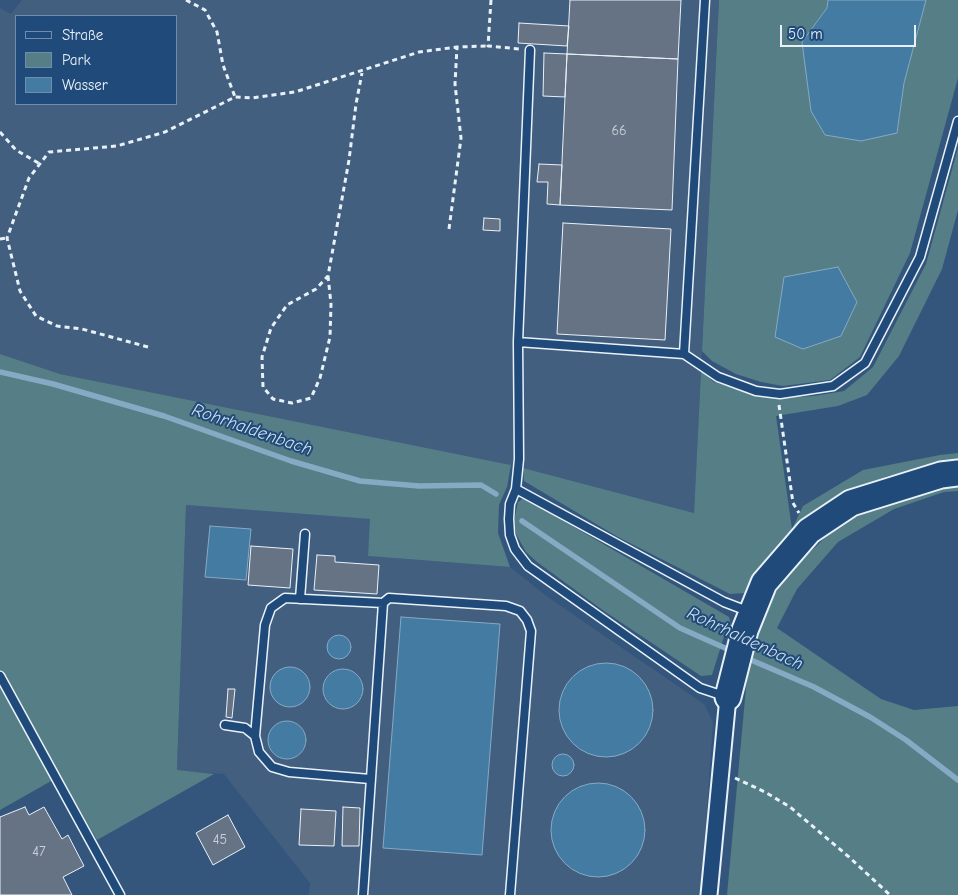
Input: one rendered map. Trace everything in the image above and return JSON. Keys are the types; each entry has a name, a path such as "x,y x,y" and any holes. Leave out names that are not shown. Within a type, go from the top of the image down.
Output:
{"main road":[{"path":"730,688 748,621 764,583 809,531 851,503 941,475 958,473"}],"street":[{"path":"709,895 730,688"}],"lane":[{"path":"684,354 705,0"},
{"path":"530,50 518,342 518,459 516,489 510,504 510,535 515,549 528,566 700,688 730,688"},
{"path":"518,342 684,354 718,377 756,391 780,394 833,386 865,363 920,257 958,121"},
{"path":"516,489 724,602 748,621"},
{"path":"300,599 305,534"},
{"path":"370,778 289,772 272,767 259,752 255,736 266,625 272,608 285,598 383,603 389,598 506,606 520,611 528,620 531,631 510,895"},
{"path":"363,895 383,603"},
{"path":"0,676 120,895"},
{"path":"225,725 245,728 255,736"}],"path":[{"path":"186,0 205,10 217,32 223,65 235,97"},
{"path":"488,46 491,0"},
{"path":"449,229 460,138 455,84 457,46"},
{"path":"148,346 82,329 57,326 36,316 20,291 7,238 28,178 49,152 117,146 164,132 235,97 252,98 295,92 362,72 419,52 457,46 488,46 530,50"},
{"path":"328,276 316,289 287,305 271,328 262,357 263,387 274,399 292,402 311,398 317,385 330,336 331,304 328,276 349,160 362,72"},
{"path":"0,132 16,150 40,164"},
{"path":"0,239 7,238"},
{"path":"780,394 779,407 793,503 809,531"},
{"path":"721,772 765,792 790,807 850,857 890,895"}],"shaded area":[{"path":"22,0 719,0 694,513 511,465 60,374 0,354 0,8 11,14"},
{"path":"186,505 371,519 368,556 510,567 549,598 704,704 713,722 701,895 309,895 310,883 224,774 177,771"}],"green space":[{"path":"719,0 828,0 827,8 802,42 897,133 904,83 926,0 958,0 958,78 910,253 860,357 830,380 783,386 761,382 736,374 712,361 702,351"},
{"path":"958,148 958,210 942,269 899,356 867,395 838,406 776,416 792,529 754,576 746,593 730,594 618,537 524,481 523,468 694,513 701,371 714,382 755,395 774,398 814,396 844,391 873,367 926,264"},
{"path":"0,354 60,374 511,465 507,487 499,505 498,533 510,567 368,556 370,519 186,505 177,770 214,774 97,840 60,776 0,810"},
{"path":"958,453 958,460 888,476 852,491 792,529 803,506 863,470"},
{"path":"958,483 958,491 944,492 894,509 838,542 797,589 777,628 881,699 914,710 958,706 958,895 727,895 747,677 760,621 785,576 831,532 884,499"},
{"path":"524,498 729,617 731,626 726,630 712,675 701,676 604,611 526,552 516,534 514,521 518,502"}],"water":[{"path":"828,0 926,0 904,83 897,133 861,141 825,135 811,111 802,42 827,8"},
{"path":"838,267 857,302 841,336 803,349 775,337 784,277"},
{"path":"210,526 251,529 246,580 205,577"},
{"path":"401,617 500,624 482,855 383,848"},
{"path":"334,635 344,635 351,642 351,652 344,659 334,659 327,652 327,642"},
{"path":"606,663 624,667 639,677 649,692 653,710 649,728 639,743 624,753 606,757 588,753 573,743 563,728 559,710 563,692 573,677 588,667"},
{"path":"290,667 304,673 310,687 304,701 290,707 276,701 270,687 276,673"},
{"path":"343,669 357,675 363,689 357,703 343,709 329,703 323,689 329,675"},
{"path":"287,721 301,726 306,740 301,754 287,759 273,754 268,740 273,726"},
{"path":"563,754 571,757 574,765 571,773 563,776 555,773 552,765 555,757"},
{"path":"598,783 616,787 631,797 641,812 645,830 641,848 631,863 616,873 598,877 580,873 565,863 555,848 551,830 555,812 565,797 580,787"}],"building":[{"path":"570,0 681,0 678,59 567,54"},
{"path":"519,23 569,26 567,46 518,43"},
{"path":"544,53 567,54 565,97 543,96"},
{"path":"567,54 678,59 672,210 560,205"},
{"path":"539,164 562,165 560,205 547,204 548,182 537,182"},
{"path":"484,218 500,219 500,231 483,230"},
{"path":"563,223 671,229 665,340 557,334"},
{"path":"251,546 293,549 290,588 248,585"},
{"path":"317,555 335,556 335,562 379,565 377,594 314,590"},
{"path":"228,689 235,689 232,718 226,717"},
{"path":"25,807 29,815 44,807 62,839 68,835 84,866 63,877 72,895 0,895 0,817"},
{"path":"343,807 360,808 359,846 342,846"},
{"path":"301,809 336,811 334,846 299,845"},
{"path":"228,815 245,847 213,865 196,833"}],"waterway":[{"name":"Rohrhaldenbach","path":"0,372 53,384 164,416 291,461 360,481 419,486 481,485 496,494"},
{"name":"Rohrhaldenbach","path":"522,521 680,628 734,652"},
{"name":"Rohrhaldenbach","path":"744,657 814,687 870,717 906,740 958,780"}]}
